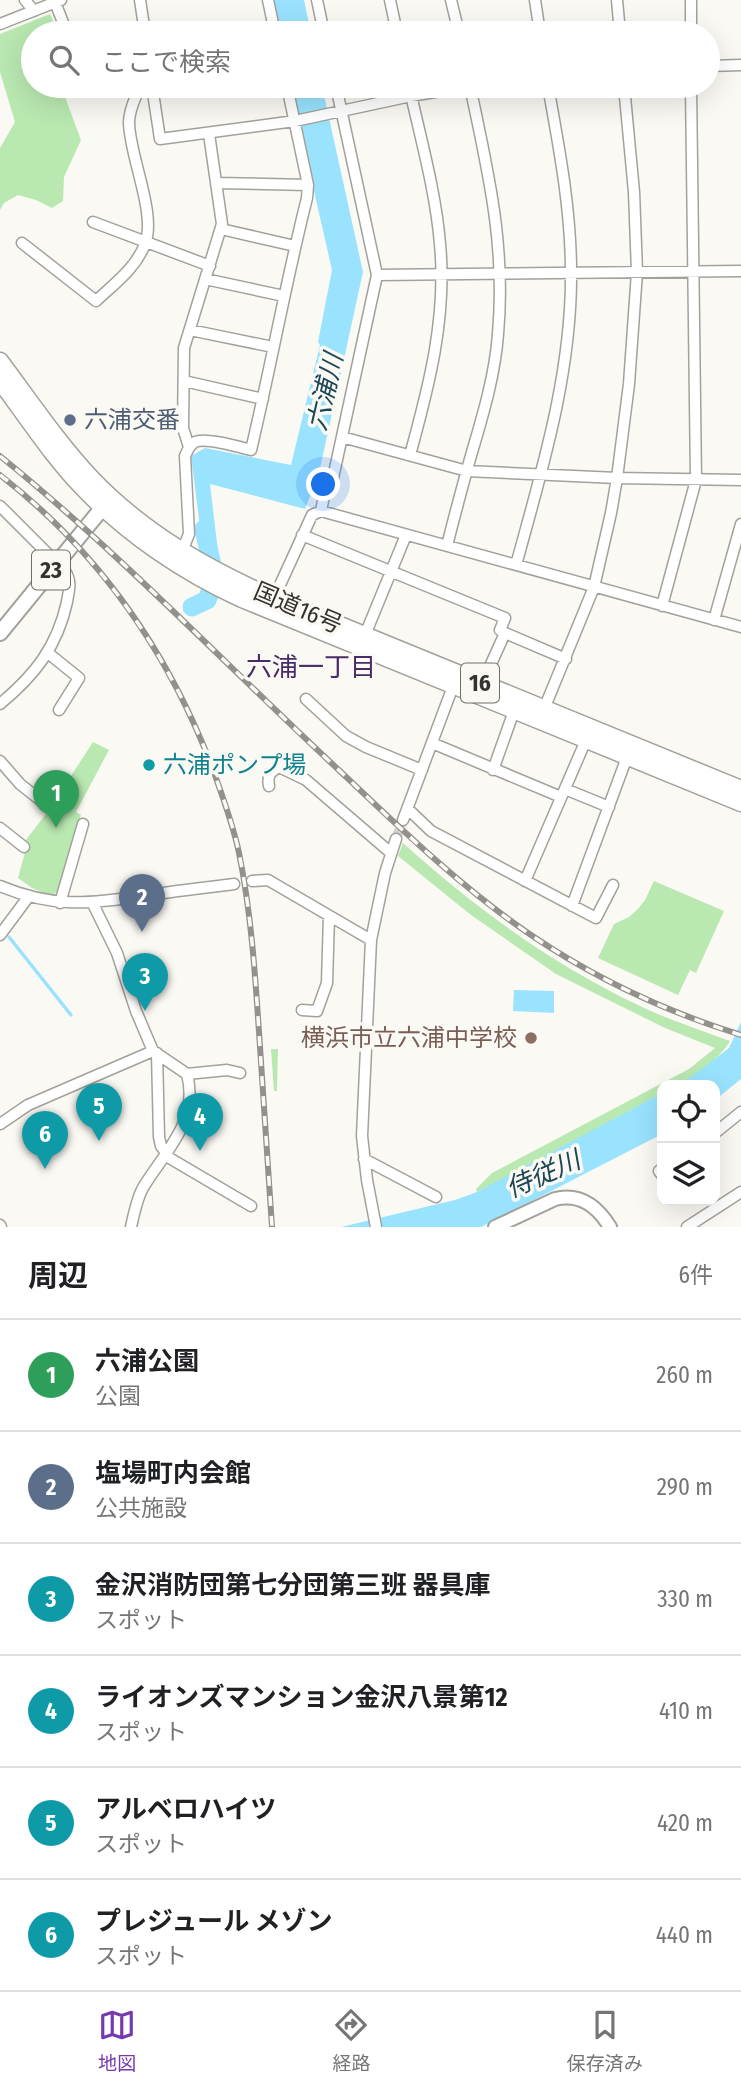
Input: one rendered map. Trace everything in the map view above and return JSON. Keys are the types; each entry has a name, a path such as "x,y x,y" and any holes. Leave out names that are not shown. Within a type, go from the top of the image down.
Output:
{"highway":[{"name":"国道16号","path":"0,361 107,502 152,546 179,557 221,582 455,680 482,684 741,789"},
{"name":"国道16号","path":"0,381 57,458 83,488 107,502"},
{"name":"国道16号","path":"221,582 274,598 365,635 514,711 741,803"}],"main road":[{"name":"23","path":"0,633 107,502"}],"street":[{"path":"24,0 34,11"},
{"path":"140,0 143,21"},
{"path":"268,0 272,21"},
{"path":"317,0 321,21"},
{"path":"390,0 394,21"},
{"path":"452,0 456,21"},
{"path":"535,0 538,21"},
{"path":"617,0 619,21"},
{"path":"691,0 691,21"},
{"path":"0,24 58,1 64,21"},
{"path":"720,66 741,65"},
{"path":"22,243 96,301 130,270 146,243 148,230 145,197 130,135 129,119 137,98"},
{"path":"154,98 160,139 297,120 386,98"},
{"path":"179,557 189,534 185,456 189,447 197,441 205,441 251,450 307,198 297,120 291,98"},
{"path":"321,511 324,496 333,478 377,275 337,112 336,98"},
{"path":"410,455 429,386 438,339 442,274 436,212 412,98"},
{"path":"447,546 487,401 498,336 499,237 493,191 473,98"},
{"path":"516,565 541,475 559,395 567,341 571,273 568,217 550,98"},
{"path":"544,709 594,587 617,478 630,371 637,272 634,192 624,98"},
{"path":"662,606 696,480 691,98"},
{"path":"189,447 183,428 184,348 221,229 209,134"},
{"path":"216,183 307,185"},
{"path":"93,222 210,266"},
{"path":"221,229 295,246"},
{"path":"377,275 741,271"},
{"path":"205,279 284,296"},
{"path":"190,330 273,347"},
{"path":"184,381 263,399"},
{"path":"342,437 467,471 741,480"},
{"path":"0,506 57,563 71,584 63,620 48,653 28,678 0,704"},
{"path":"274,598 312,515 321,511 741,627"},
{"path":"714,620 739,539 741,524"},
{"path":"302,535 505,618 500,630 505,634 566,659"},
{"path":"365,635 406,536"},
{"path":"482,684 505,634"},
{"path":"48,653 79,678 59,710"},
{"path":"403,820 455,680"},
{"path":"306,699 346,736 422,770"},
{"path":"493,770 514,711"},
{"path":"525,881 586,740"},
{"path":"432,744 493,770 609,807"},
{"path":"572,906 627,757"},
{"path":"0,761 20,784 49,807"},
{"path":"269,786 271,771 279,767 306,780 391,853"},
{"path":"408,809 431,831 596,918 612,885"},
{"path":"60,903 83,824"},
{"path":"0,828 24,847"},
{"path":"376,1223 362,1136 371,940 385,873 396,839"},
{"path":"252,881 268,880 371,940"},
{"path":"0,886 60,903 93,904 234,884"},
{"path":"0,934 29,896"},
{"path":"93,904 117,953 136,1011 155,1052 161,1146 167,1155 251,1206"},
{"path":"302,1010 317,1011 327,983 329,916"},
{"path":"155,1052 187,1074 227,1070 240,1073"},
{"path":"0,1124 28,1105 155,1052"},
{"path":"131,1227 142,1188 167,1155 190,1107 191,1090 187,1074"},
{"path":"720,1129 741,1112"},
{"path":"364,1159 436,1197"},
{"path":"687,1227 741,1192"},
{"path":"495,1227 563,1197 582,1199 592,1205 610,1227"},
{"path":"708,1206 711,1210"}],"green space":[{"path":"50,14 53,21 32,21"},
{"path":"21,26 21,98 65,98 81,140 64,177 63,201 52,208 18,195 4,203 0,210 0,148 15,122 0,72 0,34"},
{"path":"93,742 109,750 76,812 81,815 59,890 52,896 32,888 18,878 27,845 25,841 49,810"},
{"path":"403,843 458,890 516,934 608,990 651,1011 730,1041 715,1059 686,1080 668,1080 689,1069 715,1048 665,1028 556,974 471,915 398,856"},
{"path":"654,881 724,911 696,973 690,970 678,995 598,958 614,924 638,909"},
{"path":"271,1049 278,1049 277,1091 274,1091"},
{"path":"657,1086 657,1096 477,1192 476,1189 492,1173"}],"water":[{"path":"271,0 304,0 308,21 276,21"},
{"path":"293,98 325,98 363,272 319,473 305,509 210,484 219,560 203,551 191,456 205,448 291,465 320,345 318,342 332,270"},
{"path":"514,990 554,991 554,1013 513,1011"},
{"path":"741,1022 741,1079 720,1096 720,1080 685,1080 691,1077 729,1048"},
{"name":"侍従川","path":"657,1096 657,1137 481,1227 341,1227 455,1200 477,1192"}],"waterway":[{"name":"六浦川","path":"192,607 207,600 215,579 204,529"},
{"path":"9,937 71,1015"}],"tunnel":[{"path":"396,839 403,820"}],"railway":[{"path":"0,456 88,532 387,816 481,898 531,935 606,980 659,1005 741,1035"},
{"path":"0,475 68,537 99,570 126,606 174,684 212,767 237,842 250,920 272,1227"}],"place":[{"name":"六浦交番","path":"70,420"},
{"name":"六浦ポンプ場","path":"149,765"},
{"name":"六浦公園","path":"56,828"},
{"name":"塩場町内会館","path":"142,932"},
{"name":"金沢消防団第七分団第三班 器具庫","path":"145,1011"},
{"name":"横浜市立六浦中学校","path":"531,1038"},
{"name":"アルベロハイツ","path":"99,1141"},
{"name":"ライオンズマンション金沢八景第12","path":"200,1151"},
{"name":"プレジュール メゾン","path":"45,1169"}],"district":[{"name":"六浦一丁目","path":"311,667"}]}
